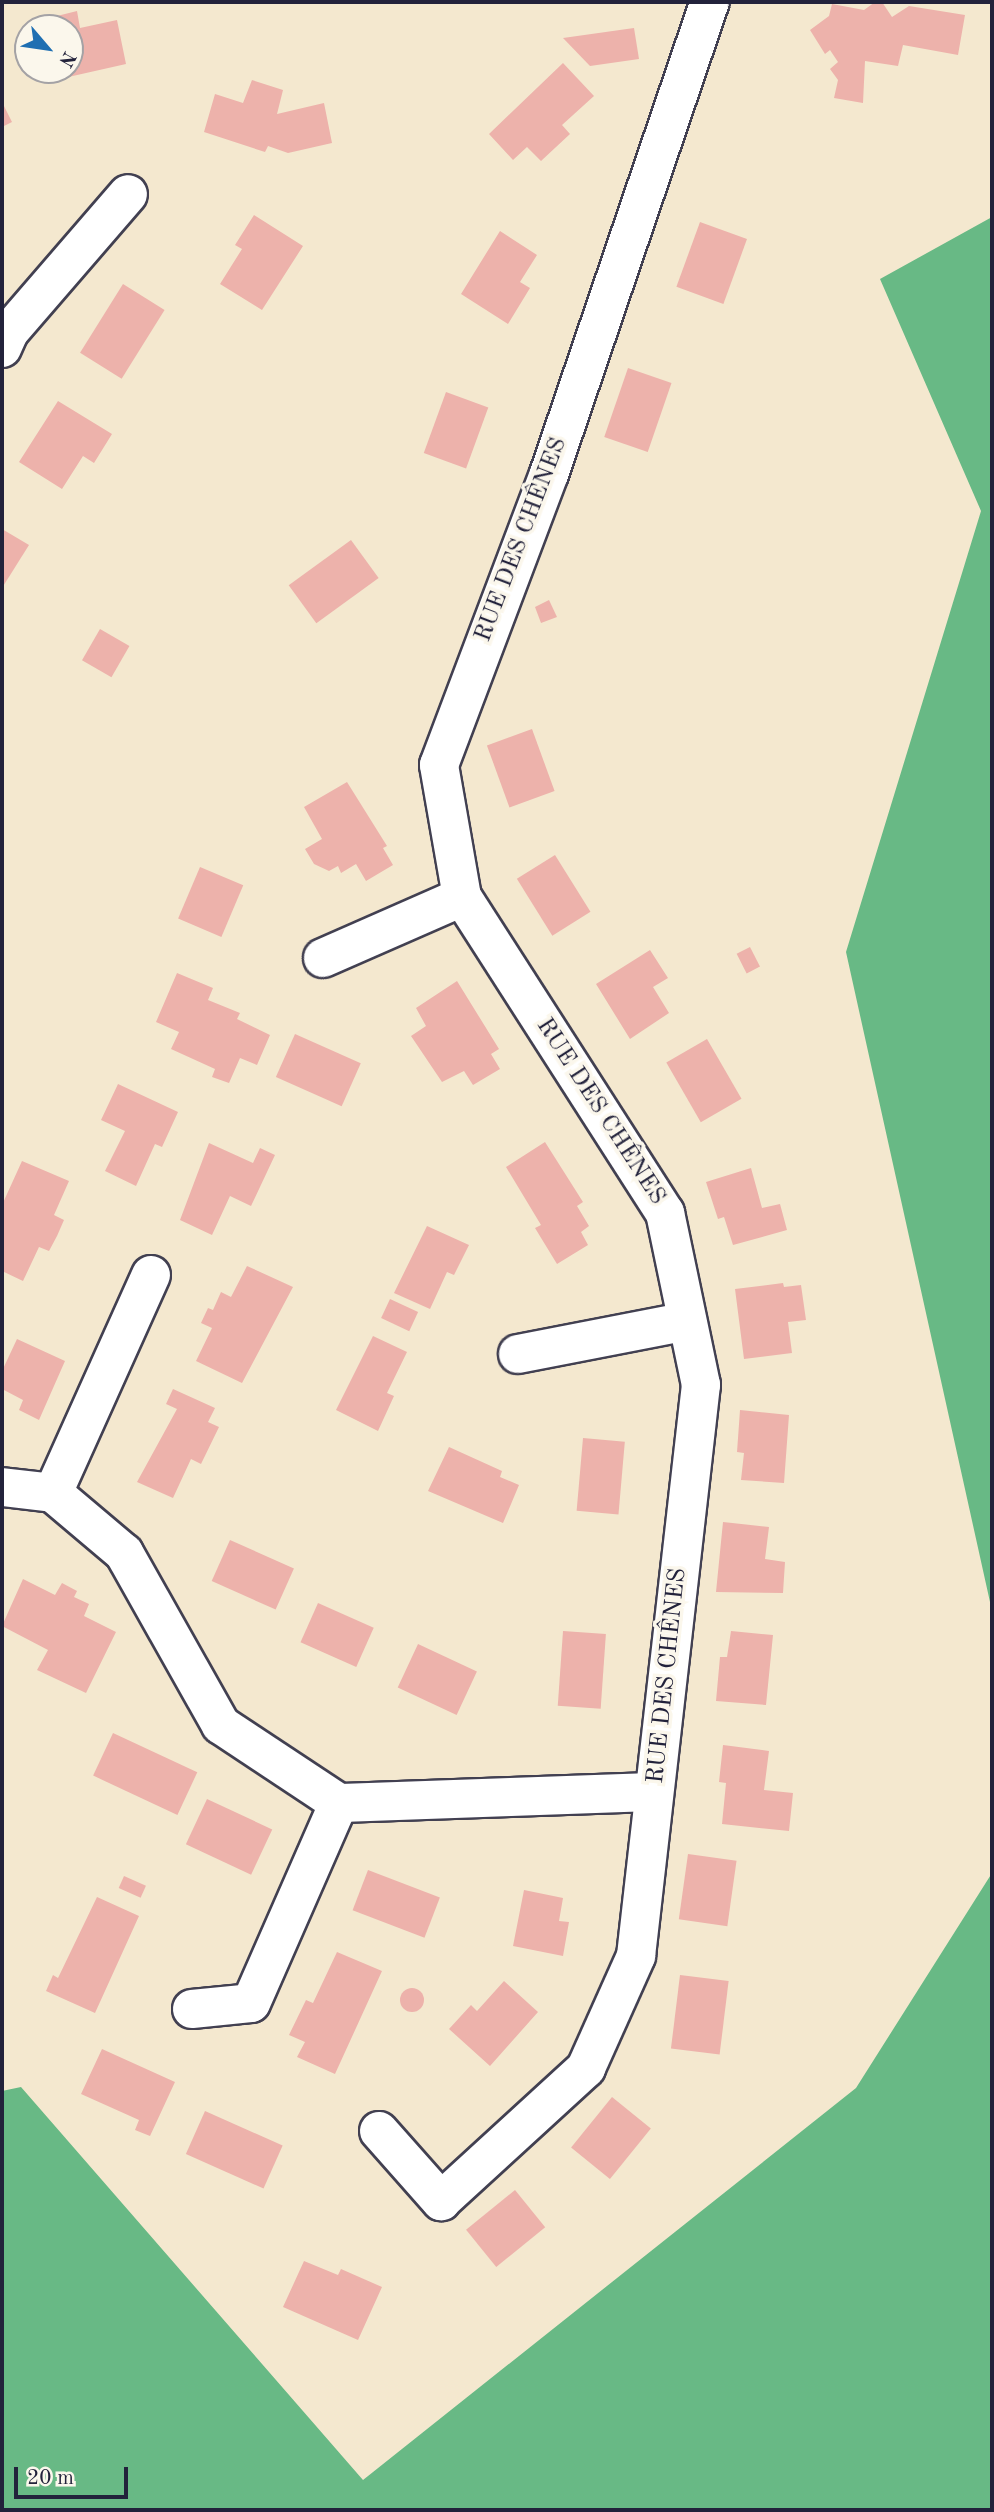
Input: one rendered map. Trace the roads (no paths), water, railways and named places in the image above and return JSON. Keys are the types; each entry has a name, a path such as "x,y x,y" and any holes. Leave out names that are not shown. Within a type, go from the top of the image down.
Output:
{"street":[{"name":"RUE DES CHÊNES","path":"379,2131 441,2202 586,2068 636,1956 701,1385 665,1213 462,897 439,765 549,474 710,2"},
{"path":"2,348 9,332 128,194"},
{"path":"323,958 462,897"},
{"path":"53,1493 151,1275"},
{"path":"518,1354 687,1321"},
{"path":"2,1487 53,1493 124,1553 221,1725 339,1803 654,1792"},
{"path":"192,2009 251,2003 339,1803"}]}
